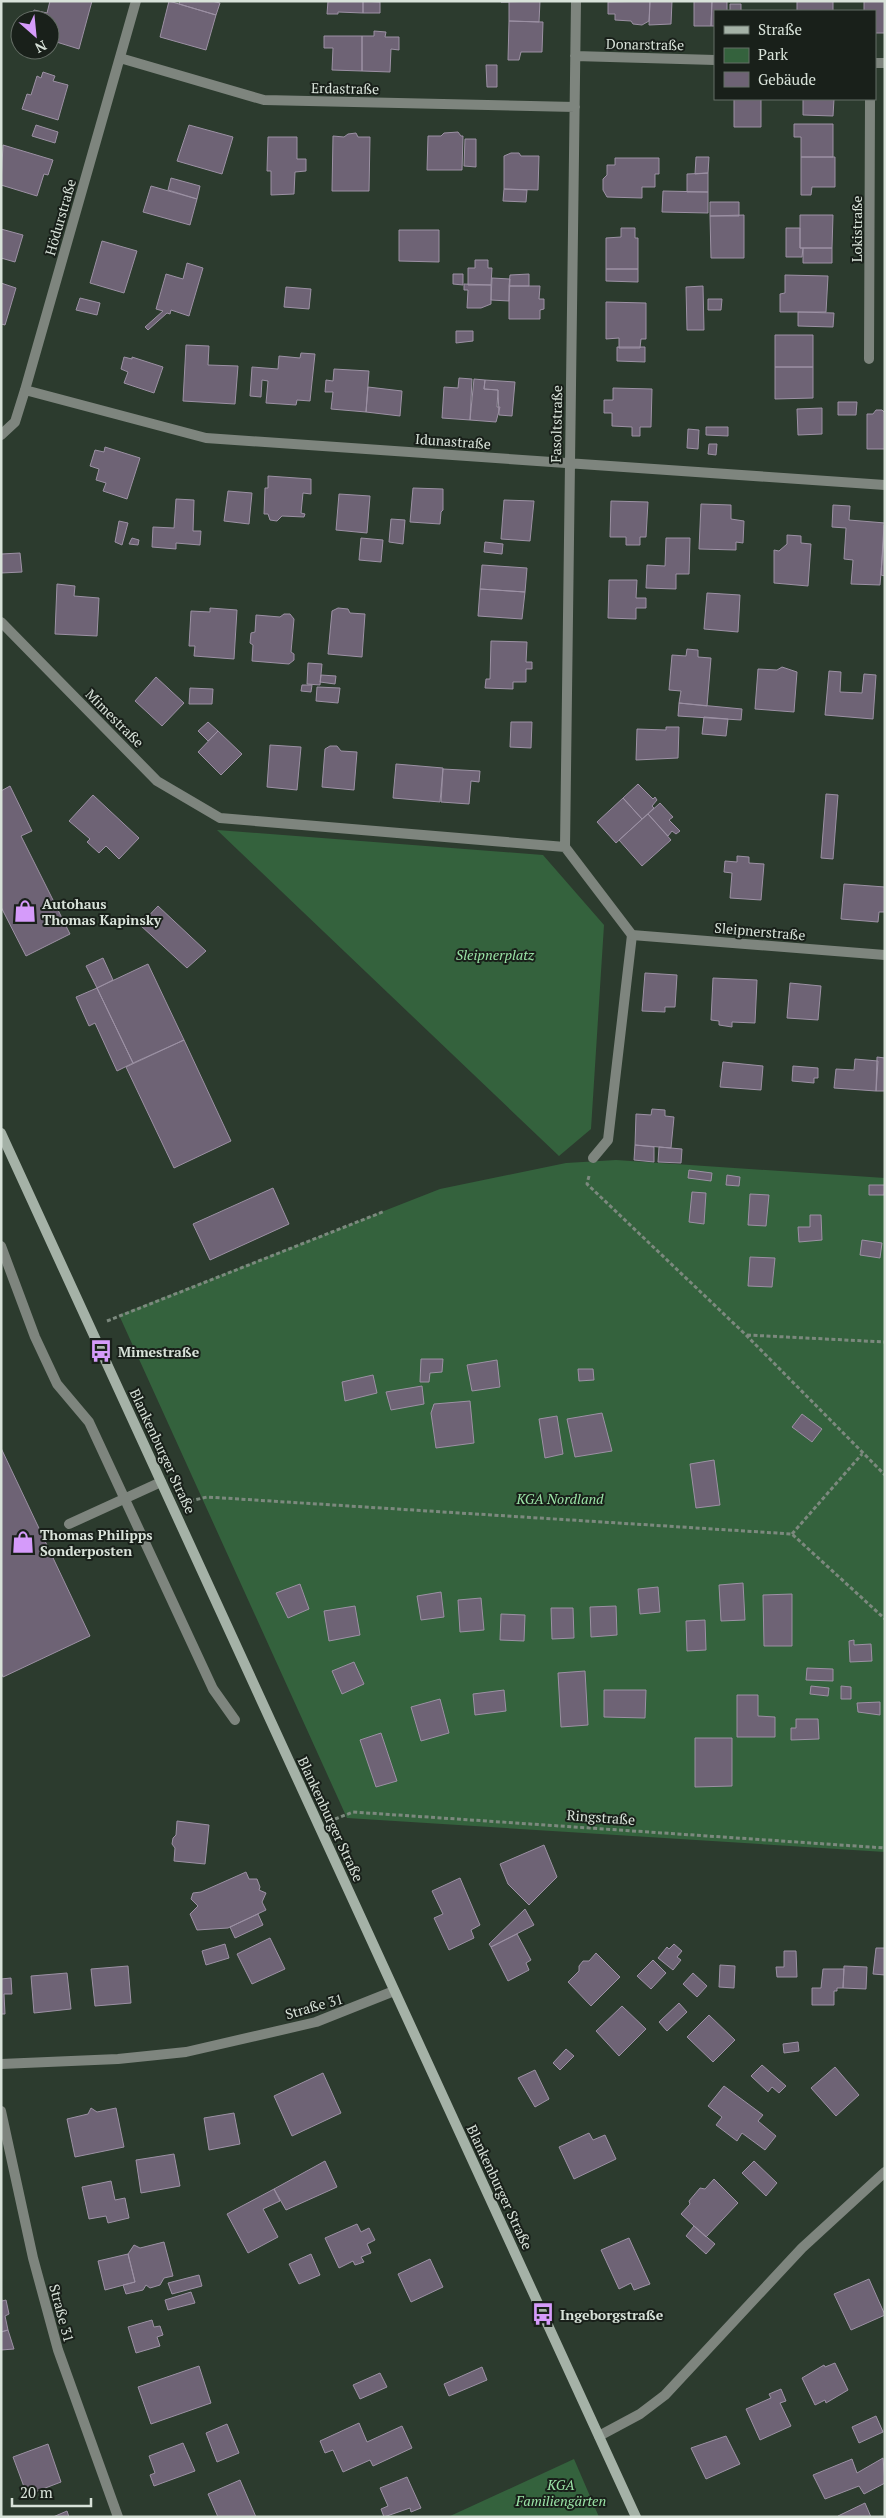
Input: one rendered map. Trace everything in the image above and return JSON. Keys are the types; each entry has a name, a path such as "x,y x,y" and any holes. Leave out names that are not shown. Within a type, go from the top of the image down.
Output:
{"main road":[{"name":"Blankenburger Straße","path":"1,1134 636,2517"}],"street":[{"name":"Hödurstraße","path":"1,435 15,422 26,390 136,1"},
{"name":"Fasoltstraße","path":"565,847 576,1"},
{"name":"Donarstraße","path":"575,56 714,60"},
{"name":"Erdastraße","path":"120,58 264,100 575,107"},
{"name":"Lokistraße","path":"869,359 870,100"},
{"name":"Idunastraße","path":"26,390 206,438 885,485"},
{"name":"Mimestraße","path":"1,622 157,780 220,818 565,847"},
{"path":"565,847 632,934 608,1140 594,1158"},
{"name":"Sleipnerstraße","path":"632,934 885,955"},
{"path":"1,1246 36,1337 57,1384 89,1422 213,1689 235,1720"},
{"path":"69,1524 162,1482"},
{"name":"Straße 31","path":"1,2064 118,2059 186,2052 316,2022 394,1991"},
{"name":"Straße 31","path":"1,2111 33,2258 58,2350 118,2517"},
{"path":"599,2436 640,2414 665,2395 802,2248 885,2172"}],"path":[{"path":"594,1158 587,1184 746,1336 885,1475"},
{"path":"90,1327 385,1211"},
{"path":"746,1336 885,1342"},
{"path":"792,1534 862,1454"},
{"path":"172,1504 207,1497 792,1534 885,1619"},
{"name":"Ringstraße","path":"319,1827 353,1812 885,1848"}],"green space":[{"name":"Sleipnerplatz","path":"217,830 543,855 604,925 591,1129 559,1156"},
{"name":"KGA Nordland","path":"616,1160 885,1178 885,1852 347,1818 119,1315 440,1189 566,1163"},
{"name":"KGA Familiengärten","path":"574,2459 599,2517 448,2517"}],"building":[{"path":"50,1 92,1 79,49 60,43 60,10 48,10"},
{"path":"169,1 216,15 206,50 160,37"},
{"path":"180,1 212,1 220,3 216,15 179,4"},
{"path":"328,1 363,1 363,13 338,12 338,14 327,14"},
{"path":"363,1 380,2 380,13 363,13"},
{"path":"540,1 539,22 509,21 509,2 501,2"},
{"path":"650,1 649,21 642,25 633,24 631,21 615,20 615,14 608,14 608,2"},
{"path":"650,1 672,1 671,24 649,25"},
{"path":"694,1 712,1 711,26 694,26"},
{"path":"712,1 727,1 727,10 714,10 714,26 711,26"},
{"path":"797,1 833,1 833,10 797,10"},
{"path":"864,1 885,1 885,33 876,33 876,10 864,10"},
{"path":"730,4 741,4 741,10 730,10"},
{"path":"509,21 543,22 542,52 521,52 519,60 508,60"},
{"path":"374,31 386,32 385,37 399,37 399,50 391,49 390,72 362,71 362,36 374,36"},
{"path":"324,36 362,36 362,71 332,70 333,48 324,48"},
{"path":"486,65 497,65 497,87 487,87"},
{"path":"43,72 55,76 53,81 68,85 58,120 22,109 27,94 31,95 37,76 41,78"},
{"path":"734,100 761,100 761,127 734,127"},
{"path":"803,100 834,100 833,116 803,115"},
{"path":"794,124 833,124 833,157 801,157 801,137 794,137"},
{"path":"36,125 58,132 55,143 32,136"},
{"path":"189,125 233,137 222,174 177,161"},
{"path":"458,132 463,136 462,170 427,170 428,136 441,136 444,133"},
{"path":"356,133 358,137 370,137 369,191 332,191 333,136 344,137 348,134"},
{"path":"268,137 297,137 297,159 306,159 306,171 295,172 294,194 271,195 271,171 267,171"},
{"path":"465,139 476,139 476,167 464,166"},
{"path":"3,145 53,160 48,175 44,174 37,196 1,185"},
{"path":"511,153 519,153 521,156 539,156 538,190 504,189 504,156"},
{"path":"696,157 709,157 708,173 695,174"},
{"path":"801,157 835,157 835,187 812,187 811,195 801,195"},
{"path":"615,158 659,158 659,174 655,174 655,187 642,187 642,198 607,197 603,190 603,179 607,175 607,165 615,165"},
{"path":"708,173 708,192 687,192 687,174"},
{"path":"171,178 200,186 197,199 168,190"},
{"path":"151,186 197,199 190,225 143,212"},
{"path":"504,189 527,190 526,202 503,201"},
{"path":"663,191 708,192 708,213 662,212"},
{"path":"710,202 739,202 739,216 710,216"},
{"path":"744,215 744,258 711,258 710,216"},
{"path":"800,215 833,215 832,248 800,248"},
{"path":"621,228 635,228 635,238 638,238 638,269 606,269 606,238 621,237"},
{"path":"786,228 800,228 800,248 803,248 802,257 786,257"},
{"path":"1,229 23,235 15,262 1,258"},
{"path":"399,230 439,230 439,262 399,261"},
{"path":"102,241 137,251 124,293 90,283"},
{"path":"803,248 832,248 832,263 803,263"},
{"path":"475,260 488,260 488,268 492,268 491,285 468,285 468,268 475,268"},
{"path":"187,263 203,268 189,316 171,310 170,314 167,313 148,330 145,327 163,311 156,309 166,274 183,279"},
{"path":"606,269 638,269 638,282 606,281"},
{"path":"453,274 463,274 463,285 453,284"},
{"path":"529,274 529,286 509,286 510,275"},
{"path":"785,275 828,276 826,312 780,312 780,294 785,293"},
{"path":"492,278 510,279 509,301 491,300"},
{"path":"1,283 16,288 5,325 1,324"},
{"path":"464,284 491,285 491,304 481,308 467,308 468,290 464,290"},
{"path":"509,286 540,286 539,299 544,299 544,309 540,310 540,319 509,319"},
{"path":"703,286 704,330 687,330 686,287"},
{"path":"286,287 311,289 309,309 284,307"},
{"path":"80,298 100,303 97,315 76,310"},
{"path":"708,299 722,299 721,310 708,310"},
{"path":"606,302 646,303 646,339 641,339 640,348 619,348 619,338 606,339"},
{"path":"798,312 834,313 833,327 798,326"},
{"path":"456,331 473,331 473,341 456,343"},
{"path":"775,335 813,335 813,367 775,367"},
{"path":"186,345 209,346 208,365 238,366 235,404 183,401"},
{"path":"617,347 645,347 645,362 617,361"},
{"path":"301,353 315,354 310,401 297,400 296,405 266,403 268,381 262,380 261,397 250,396 252,367 278,369 279,356 300,358"},
{"path":"124,357 132,359 132,357 163,367 154,393 124,383 128,372 121,369"},
{"path":"775,367 813,367 813,398 775,399"},
{"path":"334,369 369,371 366,412 331,409 333,392 325,392 326,380 333,381"},
{"path":"459,378 472,379 470,420 442,418 444,387 458,388"},
{"path":"474,379 485,380 484,389 498,390 497,407 500,407 496,422 470,420"},
{"path":"485,380 515,382 512,416 499,415 498,390 484,389"},
{"path":"368,387 402,391 400,416 366,412"},
{"path":"613,388 652,389 651,427 640,427 640,436 632,436 632,427 612,426 612,413 604,413 604,400 613,400"},
{"path":"838,402 857,402 856,415 838,415"},
{"path":"822,408 822,434 798,435 797,409"},
{"path":"876,410 882,410 885,413 885,449 867,449 867,414 873,414"},
{"path":"706,427 728,427 728,436 706,435"},
{"path":"688,429 699,430 698,449 687,448"},
{"path":"709,444 717,444 716,455 708,454"},
{"path":"105,447 140,458 127,499 103,491 106,483 96,480 99,469 90,466 95,450 104,452"},
{"path":"268,476 311,479 311,494 303,493 301,513 305,514 304,517 282,516 277,521 270,520 268,514 264,514 265,488 268,488"},
{"path":"413,488 443,489 443,510 441,512 440,524 410,522"},
{"path":"228,491 252,493 249,524 224,521"},
{"path":"339,494 370,496 367,533 336,530"},
{"path":"176,499 194,500 193,531 201,531 200,545 176,543 176,549 152,547 153,527 174,528"},
{"path":"504,500 534,501 530,541 501,539"},
{"path":"611,501 648,502 646,537 640,537 640,545 626,545 626,537 610,537"},
{"path":"701,504 731,505 731,519 744,521 743,543 736,542 736,550 699,549"},
{"path":"833,505 850,506 849,520 885,523 880,585 851,584 853,560 844,559 846,528 832,527"},
{"path":"391,519 405,520 403,544 389,542"},
{"path":"119,521 128,523 122,545 115,542"},
{"path":"885,525 885,576 881,575"},
{"path":"787,535 801,536 801,543 811,544 808,586 774,583 774,550 779,551 787,544"},
{"path":"132,538 139,540 138,545 129,544"},
{"path":"361,538 383,540 381,562 359,560"},
{"path":"666,538 690,538 689,574 676,574 676,589 646,588 647,565 665,566"},
{"path":"485,542 503,544 502,554 484,552"},
{"path":"20,553 22,572 1,573 1,554"},
{"path":"482,565 527,568 525,592 480,589"},
{"path":"609,580 637,580 636,598 646,598 646,608 636,608 636,619 608,618"},
{"path":"57,584 75,586 74,596 99,598 97,636 55,634"},
{"path":"480,589 525,592 522,619 478,616"},
{"path":"707,593 740,595 738,632 704,629"},
{"path":"210,608 237,610 234,659 194,656 195,646 189,646 191,611 210,612"},
{"path":"338,608 348,609 350,613 365,614 362,657 328,654 332,611"},
{"path":"284,614 290,614 294,619 291,652 294,654 294,660 289,664 252,661 253,645 250,643 251,633 255,632 256,615 280,617"},
{"path":"491,641 527,642 526,662 532,662 532,669 526,669 526,682 513,682 513,689 485,688 486,679 490,679"},
{"path":"687,649 698,650 698,657 711,658 707,706 679,703 681,691 669,690 672,655 686,656"},
{"path":"308,663 322,664 320,685 307,684"},
{"path":"782,667 797,672 794,712 755,709 758,669 777,670"},
{"path":"829,671 841,672 840,692 862,693 864,674 876,675 873,719 825,715"},
{"path":"321,675 336,676 335,684 320,682"},
{"path":"156,677 184,703 162,726 135,701"},
{"path":"302,685 312,685 311,692 301,691"},
{"path":"317,687 340,688 338,703 316,701"},
{"path":"190,688 213,689 212,704 189,704"},
{"path":"679,703 742,709 741,720 678,716"},
{"path":"704,717 728,719 726,736 702,734"},
{"path":"208,722 218,731 208,741 198,731"},
{"path":"511,722 532,722 531,748 510,747"},
{"path":"666,727 679,727 678,758 636,760 637,729 666,730"},
{"path":"218,731 242,754 221,775 198,752"},
{"path":"270,745 301,747 297,790 267,787"},
{"path":"330,746 337,746 341,751 357,752 354,790 322,787 325,749"},
{"path":"396,764 443,768 440,802 393,798"},
{"path":"443,769 480,771 479,782 471,781 469,804 441,802"},
{"path":"638,784 653,799 655,797 657,800 652,806 654,808 642,819 623,798"},
{"path":"10,786 32,831 21,836 70,934 26,956 1,907 1,791"},
{"path":"826,794 838,795 833,859 821,858"},
{"path":"93,795 139,838 119,859 106,846 99,853 87,842 90,839 69,821"},
{"path":"623,798 642,819 616,843 597,822"},
{"path":"660,803 673,817 669,820 680,831 676,834 672,831 668,836 648,814"},
{"path":"648,814 671,840 642,866 619,840"},
{"path":"737,856 749,857 749,863 764,864 761,900 730,898 732,873 724,872 725,861 737,862"},
{"path":"844,884 885,887 885,912 879,912 878,922 841,919"},
{"path":"158,906 206,951 187,968 140,925"},
{"path":"103,958 113,980 97,988 86,966"},
{"path":"148,964 184,1040 133,1063 97,988"},
{"path":"645,973 677,975 675,1007 665,1007 665,1012 642,1011"},
{"path":"713,978 757,980 755,1023 732,1022 732,1027 719,1025 719,1021 711,1020"},
{"path":"790,983 821,986 818,1020 787,1018"},
{"path":"97,988 133,1063 117,1071 95,1023 89,1026 76,997"},
{"path":"184,1040 231,1141 174,1168 126,1067"},
{"path":"877,1057 885,1058 885,1091 876,1091"},
{"path":"855,1059 878,1061 876,1091 834,1088 836,1069 854,1070"},
{"path":"723,1062 763,1066 761,1090 720,1087"},
{"path":"793,1066 818,1068 818,1078 814,1078 814,1083 792,1081"},
{"path":"652,1109 665,1110 665,1116 674,1117 671,1148 635,1145 636,1114 651,1115"},
{"path":"635,1145 654,1147 654,1162 634,1160"},
{"path":"659,1147 682,1149 681,1163 658,1162"},
{"path":"689,1170 712,1173 711,1181 688,1178"},
{"path":"727,1175 740,1177 739,1186 726,1185"},
{"path":"869,1185 885,1185 884,1195 869,1195"},
{"path":"273,1188 289,1224 210,1260 193,1224"},
{"path":"692,1192 706,1193 704,1224 689,1222"},
{"path":"750,1194 769,1195 766,1226 748,1225"},
{"path":"810,1215 821,1215 822,1240 799,1242 798,1227 810,1227"},
{"path":"862,1240 882,1243 880,1258 860,1255"},
{"path":"750,1257 775,1258 772,1287 748,1286"},
{"path":"421,1359 443,1359 442,1372 430,1373 429,1382 420,1382"},
{"path":"497,1360 500,1387 472,1391 467,1365"},
{"path":"578,1369 593,1369 594,1380 579,1381"},
{"path":"373,1375 377,1393 345,1401 342,1382"},
{"path":"422,1386 424,1404 391,1410 386,1392"},
{"path":"470,1401 474,1443 436,1448 431,1413 434,1404"},
{"path":"602,1413 612,1451 575,1457 567,1419"},
{"path":"802,1414 822,1429 812,1442 792,1427"},
{"path":"557,1416 563,1454 545,1458 539,1419"},
{"name":"Thomas Philipps Sonderposten","path":"1,1448 90,1636 3,1677 1,1672"},
{"path":"714,1460 720,1505 696,1508 690,1464"},
{"path":"743,1583 745,1620 721,1621 719,1585"},
{"path":"300,1584 309,1609 288,1618 276,1593"},
{"path":"658,1587 660,1612 640,1614 638,1589"},
{"path":"441,1592 444,1617 421,1620 417,1596"},
{"path":"792,1594 792,1646 764,1646 763,1595"},
{"path":"481,1598 484,1630 460,1632 458,1600"},
{"path":"355,1606 360,1635 329,1641 324,1611"},
{"path":"616,1606 617,1635 591,1637 590,1607"},
{"path":"551,1608 573,1608 574,1638 552,1639"},
{"path":"501,1614 525,1615 524,1641 500,1640"},
{"path":"705,1620 706,1650 687,1651 686,1621"},
{"path":"854,1640 854,1645 871,1644 872,1661 850,1662 849,1641"},
{"path":"354,1662 364,1684 342,1694 332,1671"},
{"path":"807,1668 833,1669 833,1681 806,1680"},
{"path":"585,1671 588,1725 561,1727 558,1673"},
{"path":"811,1686 829,1688 828,1696 810,1694"},
{"path":"841,1686 851,1687 851,1699 841,1699"},
{"path":"504,1690 506,1711 475,1715 473,1694"},
{"path":"604,1690 646,1690 645,1718 604,1717"},
{"path":"737,1695 758,1695 758,1716 775,1717 775,1737 737,1737"},
{"path":"440,1699 449,1733 421,1741 411,1707"},
{"path":"880,1702 880,1715 858,1712 857,1703"},
{"path":"796,1719 818,1719 819,1739 791,1740 791,1728 796,1728"},
{"path":"381,1733 397,1781 376,1787 360,1740"},
{"path":"695,1738 732,1738 732,1786 695,1787"},
{"path":"177,1821 209,1825 205,1864 174,1861 175,1848 172,1844 173,1838 176,1835"},
{"path":"544,1845 557,1877 529,1905 508,1884 500,1864"},
{"path":"246,1872 249,1879 257,1879 260,1887 259,1890 266,1893 262,1902 266,1910 228,1928 197,1930 190,1914 198,1906 191,1899 193,1893 201,1892"},
{"path":"460,1878 480,1925 471,1930 474,1938 449,1950 434,1918 443,1914 432,1891"},
{"path":"525,1909 534,1925 491,1947 489,1944"},
{"path":"258,1914 263,1925 235,1938 230,1927"},
{"path":"517,1934 531,1960 526,1963 529,1970 508,1981 491,1947"},
{"path":"270,1938 285,1969 252,1984 237,1954"},
{"path":"225,1944 229,1958 206,1965 202,1951"},
{"path":"674,1944 682,1951 677,1957 681,1960 673,1970 658,1958 667,1947 669,1949"},
{"path":"876,1948 885,1948 885,1975 873,1974"},
{"path":"784,1951 796,1951 797,1977 777,1977 776,1967 784,1967"},
{"path":"596,1953 620,1977 591,2006 568,1982 579,1971 579,1966 583,1961 589,1961"},
{"path":"653,1960 666,1973 651,1989 637,1976"},
{"path":"720,1965 735,1966 734,1988 719,1987"},
{"path":"128,1966 131,2003 95,2006 91,1969"},
{"path":"844,1966 867,1967 866,1989 843,1988"},
{"path":"823,1969 844,1969 843,1988 837,1988 837,1991 834,1991 834,2005 812,2005 812,1988 821,1988"},
{"path":"67,1973 71,2009 34,2013 31,1976"},
{"path":"693,1973 707,1986 697,1997 683,1984"},
{"path":"11,1978 12,1994 4,1994 5,2014 1,2014 1,1979"},
{"path":"679,2003 687,2012 667,2031 659,2022"},
{"path":"622,2006 646,2029 619,2056 596,2031"},
{"path":"709,2015 735,2040 713,2062 687,2037"},
{"path":"798,2042 799,2051 784,2053 783,2044"},
{"path":"566,2049 574,2056 560,2070 553,2063"},
{"path":"762,2065 786,2086 779,2093 772,2087 768,2092 751,2076"},
{"path":"835,2067 859,2095 836,2116 811,2088"},
{"path":"535,2070 549,2099 535,2107 518,2078"},
{"path":"323,2073 341,2113 292,2136 274,2096"},
{"path":"724,2086 763,2115 758,2121 776,2136 765,2150 742,2133 737,2141 716,2125 722,2117 708,2106"},
{"path":"91,2108 97,2112 116,2108 124,2147 75,2157 67,2119 88,2114"},
{"path":"234,2113 240,2144 209,2150 204,2118"},
{"path":"589,2133 593,2140 605,2135 616,2159 574,2179 559,2147"},
{"path":"174,2154 180,2186 141,2193 136,2160"},
{"path":"325,2161 337,2187 286,2210 274,2189"},
{"path":"754,2161 777,2183 766,2196 742,2173"},
{"path":"714,2179 738,2203 706,2237 681,2214 700,2188 705,2189"},
{"path":"111,2181 115,2200 125,2198 129,2218 108,2223 106,2216 89,2219 82,2187"},
{"path":"274,2189 280,2201 263,2209 278,2237 248,2253 227,2214"},
{"path":"357,2224 361,2232 369,2228 375,2240 367,2244 371,2253 361,2257 364,2262 355,2265 353,2261 339,2268 325,2238"},
{"path":"694,2226 715,2244 706,2254 686,2236"},
{"path":"629,2238 650,2284 634,2290 631,2283 619,2289 601,2250"},
{"path":"164,2242 173,2276 164,2278 160,2285 150,2288 146,2285 143,2290 126,2294 123,2285 135,2282 128,2254 134,2245 140,2248"},
{"path":"128,2254 135,2282 105,2290 98,2261"},
{"path":"311,2254 320,2275 299,2284 289,2264"},
{"path":"430,2259 443,2287 411,2302 398,2274"},
{"path":"199,2275 202,2286 172,2294 168,2283"},
{"path":"869,2279 885,2315 851,2330 834,2294"},
{"path":"191,2292 195,2303 168,2310 165,2300"},
{"path":"1,2296 2,2301 6,2300 9,2314 5,2316 8,2330 1,2332"},
{"path":"152,2320 154,2327 160,2326 163,2335 157,2337 160,2346 136,2353 128,2327"},
{"path":"8,2330 14,2349 1,2350 1,2332"},
{"path":"835,2363 848,2390 826,2403 825,2400 815,2405 802,2378 824,2365 825,2367"},
{"path":"199,2366 211,2403 151,2424 138,2387"},
{"path":"482,2367 487,2380 449,2396 444,2384"},
{"path":"380,2373 387,2387 360,2399 353,2385"},
{"path":"781,2389 786,2401 780,2403 791,2426 760,2440 746,2409 771,2398 769,2394"},
{"path":"876,2416 883,2432 859,2443 852,2427"},
{"path":"359,2423 367,2442 402,2426 412,2448 373,2466 370,2460 343,2472 333,2450 325,2453 320,2441"},
{"path":"227,2424 239,2453 217,2462 206,2433"},
{"path":"726,2436 740,2464 706,2479 691,2448"},
{"path":"183,2443 195,2471 154,2486 150,2475 155,2473 149,2456"},
{"path":"48,2444 61,2482 27,2495 13,2457"},
{"path":"883,2458 885,2483 864,2494 859,2486 825,2499 813,2475 852,2459 857,2473"},
{"path":"407,2477 421,2508 411,2512 410,2508 384,2517 381,2509 388,2506 380,2488"},
{"path":"240,2480 256,2517 218,2517 208,2494"},
{"path":"865,2503 871,2517 838,2517 838,2516"},
{"path":"67,2511 69,2517 53,2517"}],"place":[{"name":"Autohaus Thomas Kapinsky","path":"25,911"},
{"name":"Mimestraße","path":"101,1351"},
{"name":"Thomas Philipps Sonderposten","path":"23,1542"},
{"name":"Ingeborgstraße","path":"543,2314"}]}
